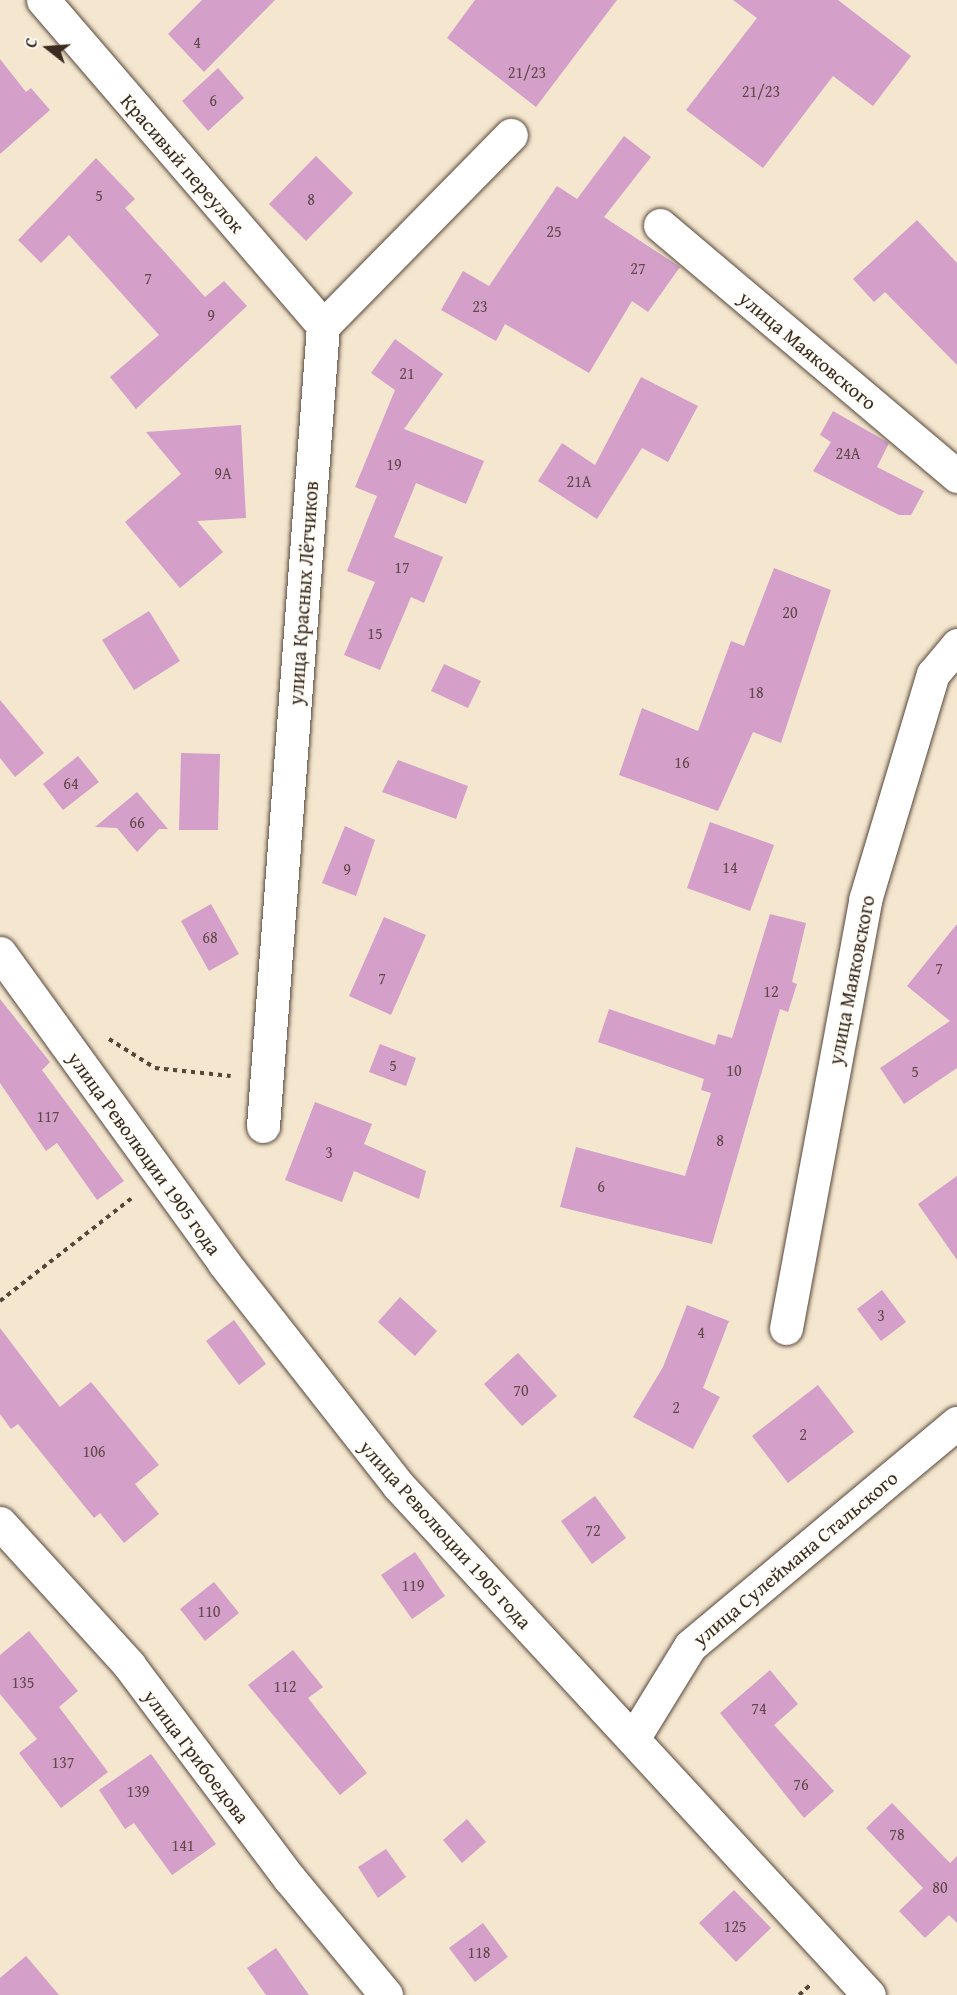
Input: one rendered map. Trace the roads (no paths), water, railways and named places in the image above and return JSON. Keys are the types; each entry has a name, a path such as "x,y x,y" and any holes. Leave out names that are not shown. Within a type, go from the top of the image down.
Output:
{"street":[{"name":"Красивый переулок","path":"43,0 323,327"},
{"path":"323,327 511,135"},
{"name":"улица Маяковского","path":"660,225 957,476"},
{"name":"улица Красных Лётчиков","path":"263,1126 323,327"},
{"name":"улица Маяковского","path":"786,1328 865,900 933,674 957,645"},
{"name":"улица Революции 1905 года","path":"0,953 162,1174 398,1485 869,1995"},
{"name":"улица Сулеймана Стальского","path":"633,1739 690,1646 957,1423"},
{"name":"улица Грибоедова","path":"0,1523 129,1665 289,1878 386,1995"}]}
